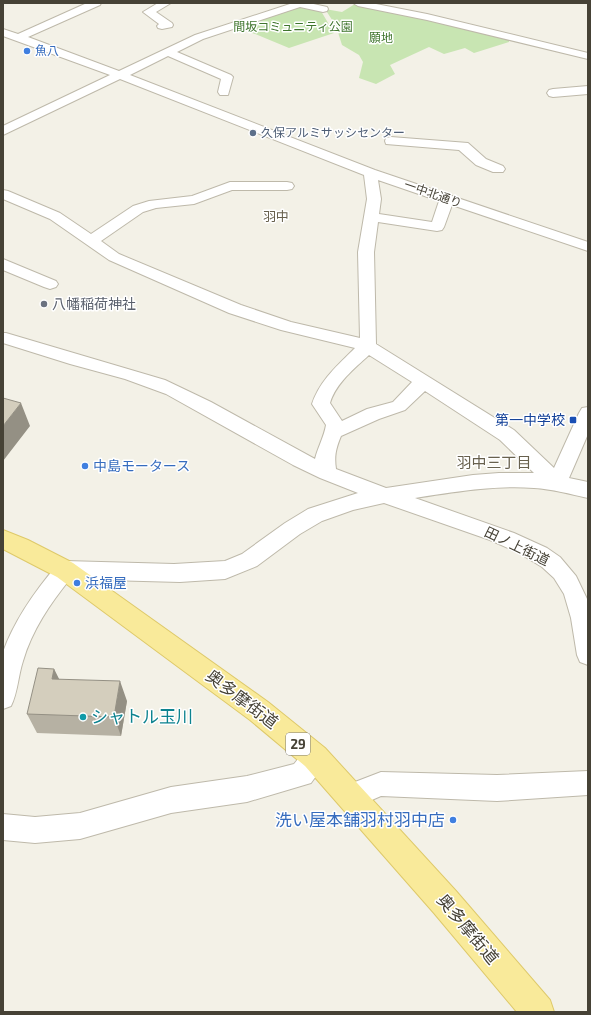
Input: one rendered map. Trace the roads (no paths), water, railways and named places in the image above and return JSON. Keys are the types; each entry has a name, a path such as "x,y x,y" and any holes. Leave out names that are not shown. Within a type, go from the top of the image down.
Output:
{"main road":[{"name":"奥多摩街道","path":"3,539 20,546 65,570 259,711 315,757 445,902 538,1012"}],"street":[{"path":"72,3 91,5"},
{"path":"162,26 168,25 148,12 166,3"},
{"path":"358,3 392,11 427,16 518,40 588,56"},
{"path":"260,4 285,9"},
{"path":"3,131 199,37 301,4 322,9"},
{"path":"18,37 91,5"},
{"path":"3,32 120,75"},
{"path":"167,52 227,77 224,92"},
{"name":"一中北通り","path":"120,75 370,172 588,247"},
{"path":"553,93 588,90"},
{"path":"390,141 463,146 480,162 498,169"},
{"path":"327,473 325,459 327,447 334,432 335,424 321,404 322,397 330,384 368,346 366,252 374,199 370,172"},
{"path":"91,241 138,209 154,204 194,200 230,186 286,186"},
{"path":"3,194 55,216 114,257 234,309 288,326 368,346 507,436 557,483"},
{"path":"372,217 437,227 448,199"},
{"path":"3,264 50,284"},
{"name":"田ノ上街道","path":"6,338 137,376 185,395 286,452 327,473 384,496 502,535 541,555 552,562 568,579 583,623 588,655"},
{"path":"334,432 373,414 399,406 423,382"},
{"path":"557,483 588,413"},
{"path":"3,698 13,655 27,622 41,600 65,570 144,573 204,573 226,570 261,553 298,525 313,516 335,507 384,496 498,479 557,483 588,490"},
{"path":"3,827 35,830 80,826 171,800 247,789 302,774 315,757"},
{"path":"351,796 381,784 498,788 588,783"}],"place":[{"name":"魚八","path":"27,51"},
{"name":"久保アルミサッシセンター","path":"253,133"},
{"name":"八幡稲荷神社","path":"44,304"},
{"name":"第一中学校","path":"573,420"},
{"name":"中島モータース","path":"85,466"},
{"name":"浜福屋","path":"77,583"},
{"name":"シャトル玉川","path":"83,717"},
{"name":"洗い屋本舗羽村羽中店","path":"453,820"}],"district":[{"name":"羽中","path":"276,216"},
{"name":"羽中三丁目","path":"494,463"}],"park label":[{"name":"間坂コミュニティ公園","path":"293,27"},
{"name":"願地","path":"381,38"}]}
